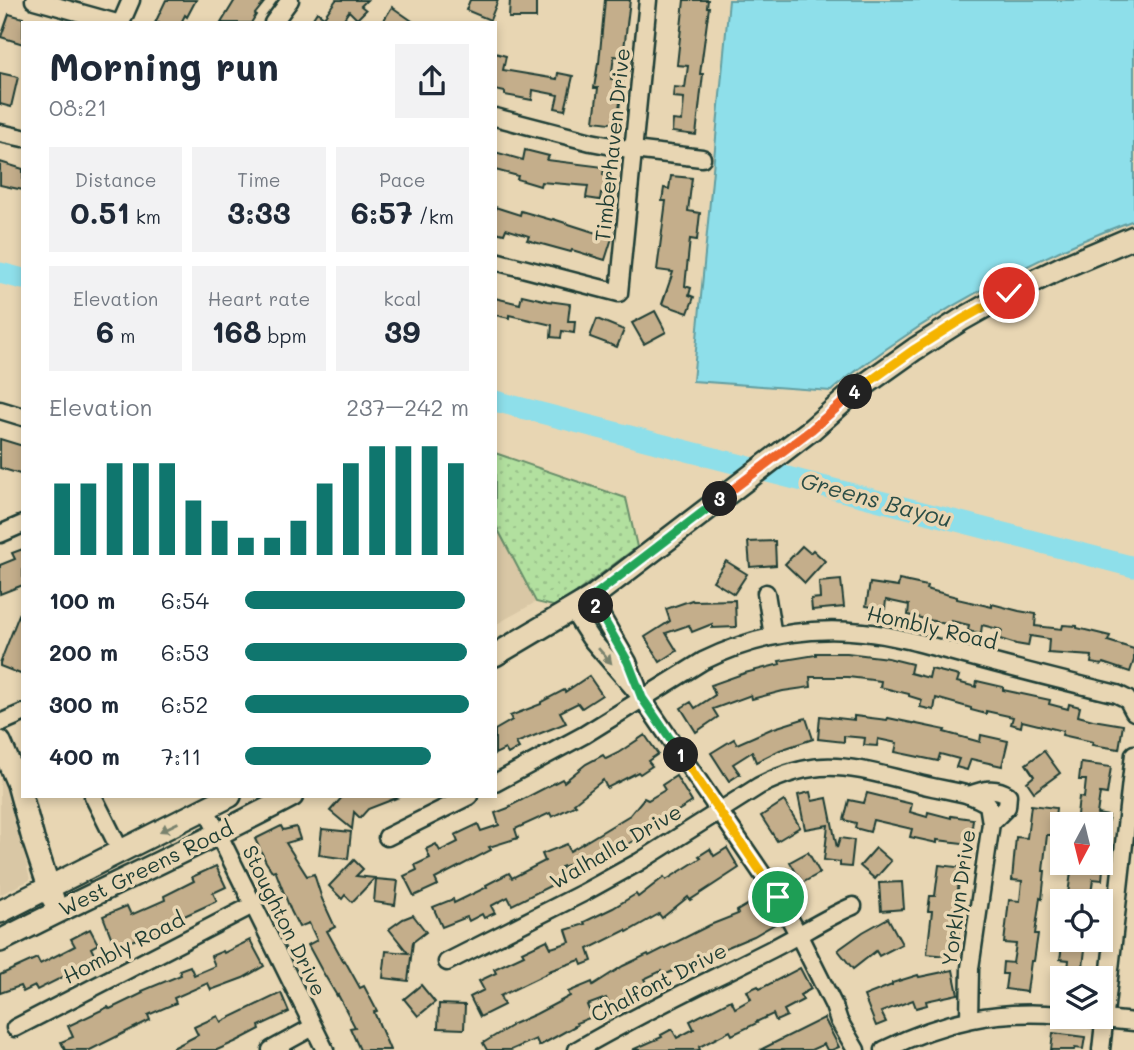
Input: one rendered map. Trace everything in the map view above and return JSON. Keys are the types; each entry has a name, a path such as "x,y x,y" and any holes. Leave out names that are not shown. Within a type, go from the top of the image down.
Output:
{"main road":[{"path":"497,653 591,598 811,430 853,393 915,349 1009,293 1134,237"},
{"path":"0,742 21,794"},
{"path":"22,798 48,888 58,911"},
{"name":"West Greens Road","path":"0,912 226,798"},
{"name":"West Greens Road","path":"0,941 288,798"}],"street":[{"path":"34,0 112,21"},
{"path":"120,21 131,0"},
{"path":"274,21 290,0"},
{"name":"Timberhaven Drive","path":"497,262 619,293 648,0"},
{"path":"497,118 592,142 702,158"},
{"path":"0,133 21,138"},
{"path":"0,410 21,417"},
{"path":"0,534 21,525"},
{"path":"766,593 773,636"},
{"path":"591,598 628,662 642,698"},
{"path":"572,610 590,638 642,698 778,897 856,1050"},
{"name":"Hombly Road","path":"497,782 584,735 711,657 744,643 820,630 877,634 1102,690 1128,699 1134,712"},
{"path":"1111,966 1134,754"},
{"name":"Walhalla Drive","path":"447,962 639,862 774,778 801,769 829,765 850,767 969,795"},
{"name":"Yorklyn Drive","path":"969,795 988,804 991,824 970,968 969,1019"},
{"path":"94,798 121,852"},
{"path":"387,837 465,798"},
{"name":"Stoughton Drive","path":"206,809 325,1050"},
{"name":"Hombly Road","path":"15,1028 253,905"},
{"name":"Chalfont Drive","path":"577,1050 853,906"},
{"path":"884,1050 917,1034 969,1019 1014,1013 1050,1014"},
{"path":"1113,1019 1134,1022"},
{"path":"271,1050 313,1027"},
{"path":"1101,1050 1104,1029"}],"shaded area":[{"path":"497,528 536,602 497,624"},
{"path":"0,774 13,802 30,880 0,895"}],"green space":[{"path":"497,454 626,498 637,547 557,607 536,602 497,528"}],"water":[{"path":"729,0 1134,0 1134,220 1069,246 975,293 915,329 831,391 693,381"}],"building":[{"path":"166,0 196,0 182,21 156,21"},
{"path":"235,0 266,0 252,21 222,21"},
{"path":"336,0 367,0 361,6 366,10 357,19 349,11 342,21 311,21 317,12 324,17"},
{"path":"470,0 498,0 490,20 466,10"},
{"path":"510,0 536,0 536,18 509,18"},
{"path":"605,0 630,0 623,57 614,56 611,79 623,81 617,124 594,121 598,88 594,88"},
{"path":"684,0 708,0 709,7 700,74 703,74 696,135 672,132 673,120 682,121 684,98 673,97 674,87 685,88 688,66 677,65"},
{"path":"392,7 412,21 383,21"},
{"path":"9,14 23,18 21,43 1,37"},
{"path":"497,54 506,56 503,70 557,79 558,73 573,76 565,110 555,108 558,95 533,90 532,100 505,95 505,92 497,90"},
{"path":"0,73 18,77 11,107 0,104"},
{"path":"525,150 549,156 547,160 604,167 603,175 616,178 613,195 601,193 600,200 586,198 588,186 541,182 540,186 497,171 497,153 523,160"},
{"path":"0,162 21,168 21,190 0,185"},
{"path":"671,176 692,178 688,211 700,213 697,240 690,239 685,286 691,288 689,295 694,297 688,313 662,304 673,272 657,270 666,201 662,201 664,188 669,189"},
{"path":"497,208 520,215 521,211 553,219 612,238 605,260 527,240 529,236 506,229 504,234 497,232"},
{"path":"522,295 570,304 568,321 575,321 574,333 562,331 561,338 551,337 552,325 509,315 509,318 497,315 497,298 520,304"},
{"path":"655,311 666,332 644,344 632,323"},
{"path":"597,319 624,330 617,347 590,337"},
{"path":"0,439 21,445 21,474 0,468"},
{"path":"775,541 776,565 750,567 748,542"},
{"path":"802,546 810,553 813,550 825,561 805,583 785,564"},
{"path":"21,550 21,586 0,594 0,565 15,559 12,553"},
{"path":"726,561 747,574 734,594 713,581"},
{"path":"841,580 844,607 812,610 811,599 820,598 819,582"},
{"path":"899,580 927,586 926,589 957,599 1036,614 1035,626 1062,629 1063,625 1077,626 1110,636 1108,641 1134,649 1130,672 1103,663 1091,663 1092,656 1048,653 1049,639 1030,636 1028,646 1016,644 1000,639 1002,630 982,625 981,633 968,631 969,625 951,621 950,625 908,615 909,605 886,600 885,609 866,606 870,583 898,587"},
{"path":"692,600 735,600 736,627 712,628 712,624 692,632 689,625 666,633 677,651 660,662 645,637 670,621 666,609"},
{"path":"21,610 21,674 0,666"},
{"path":"816,653 847,653 888,658 912,664 910,673 929,678 931,669 959,676 957,682 976,687 977,681 1003,687 1003,690 1050,700 1049,704 1068,709 1069,704 1080,707 1078,716 1123,725 1119,749 1092,745 1093,742 1062,735 1063,731 1022,721 1021,727 1011,724 1013,717 986,711 986,714 936,698 934,710 920,707 922,700 880,687 881,681 848,677 810,677 811,687 752,699 751,695 713,709 718,717 696,732 681,708 691,702 695,708 715,695 711,685 780,664 779,661"},
{"path":"589,676 602,695 582,708 578,703 560,712 566,723 516,743 519,748 508,754 505,749 497,753 497,729 512,720 510,716 541,704 564,690 565,692"},
{"path":"820,716 854,720 854,716 888,718 945,730 944,732 980,742 981,735 1008,741 1002,766 971,759 967,770 956,767 959,759 940,754 938,761 895,752 897,743 878,739 877,746 864,745 865,738 844,736 844,742 818,739"},
{"path":"806,718 813,739 780,750 756,762 752,752 733,764 740,774 729,781 711,753 734,739 737,744"},
{"path":"645,735 658,754 648,761 652,766 607,788 603,780 574,803 576,805 552,817 550,813 515,829 518,838 489,847 491,850 435,879 438,885 414,896 404,876 417,870 415,865 430,858 426,849 436,844 440,851 458,842 455,835 478,824 481,831 499,825 495,813 562,779 564,782 586,764 603,755 606,759"},
{"path":"1044,751 1060,773 1034,792 1027,782 1034,776 1026,764"},
{"path":"1081,763 1111,767 1107,794 1100,793 1097,812 1077,812 1079,797 1084,798 1086,780 1079,780"},
{"path":"676,776 692,802 665,819 657,828 650,822 637,839 586,868 581,860 561,867 566,878 512,905 508,897 491,906 495,913 484,918 482,914 469,921 467,917 442,927 433,907 453,899 454,903 509,873 512,878 545,861 542,854 567,844 570,851 630,815 644,798 648,800 665,790 662,785"},
{"path":"810,792 812,801 827,798 837,848 840,838 854,840 851,867 824,860 828,825 805,829 798,795"},
{"path":"867,793 912,804 910,812 927,817 928,812 951,818 973,819 970,844 937,840 937,843 910,837 912,829 873,820 870,832 855,828 856,823 844,820 849,800 864,803"},
{"path":"341,798 396,798 368,809 360,818 354,812 352,829 330,811"},
{"path":"784,801 800,827 777,841 761,816"},
{"path":"1031,805 1056,808 1056,812 1050,812 1050,835 1047,835 1042,899 1040,898 1035,934 1038,934 1027,992 1005,989 1007,974 1002,974 1003,962 1013,963 1016,944 1004,943 1009,900 1020,901 1022,881 1012,880 1016,837 1027,838"},
{"path":"281,826 283,830 296,827 300,839 286,843 307,876 314,874 335,927 327,931 360,988 364,986 377,1011 374,1012 390,1050 360,1050 350,1028 355,1027 308,945 317,940 309,923 299,927 275,870 272,871 266,862 255,839"},
{"path":"322,829 351,832 348,859 319,855"},
{"path":"727,848 739,868 690,900 688,897 662,918 659,914 588,949 592,961 582,965 580,960 549,971 500,996 504,1005 480,1017 470,997 484,990 479,981 496,973 494,969 524,955 522,952 547,940 551,948 570,942 566,930 585,924 584,922 636,894 638,897 664,877 666,880 701,858 699,856 710,849 714,856"},
{"path":"876,848 891,861 875,879 860,866"},
{"path":"808,852 820,873 802,883 790,862"},
{"path":"354,860 363,869 356,876 375,878 352,902 345,895 342,899 329,886"},
{"path":"939,865 965,868 963,880 959,880 957,899 960,899 956,930 959,931 958,942 949,941 947,956 927,954 932,911 928,911 930,896 935,896"},
{"path":"216,866 226,887 213,893 217,901 169,923 170,925 115,947 103,916 127,906 131,915 165,900 164,896 194,881 192,877"},
{"path":"1071,875 1102,875 1102,880 1093,879 1092,889 1069,889"},
{"path":"376,879 398,881 395,905 374,902"},
{"path":"902,882 904,909 881,911 879,883"},
{"path":"759,898 775,924 716,952 718,955 679,974 677,969 663,976 661,971 644,979 649,989 611,1008 606,998 587,1005 592,1017 576,1023 577,1025 539,1046 536,1039 511,1050 487,1050 483,1043 511,1025 570,996 568,992 592,982 593,985 623,966 738,914 737,911"},
{"path":"413,915 426,932 413,942 408,981 383,978 386,951 408,953 389,929"},
{"path":"888,918 902,944 879,956 876,951 853,969 838,950"},
{"path":"90,929 98,944 91,948 97,960 37,990 35,986 23,992 20,986 0,993 0,975 37,958 40,964 75,946 71,939"},
{"path":"250,940 264,966 243,978 211,990 208,983 174,998 176,1003 148,1015 150,1020 90,1050 65,1050 61,1042 73,1037 68,1026 181,975 179,970 190,966 194,975 215,966 211,956 223,951 224,953"},
{"path":"1061,952 1085,952 1083,966 1068,966 1069,960 1060,959"},
{"path":"800,968 811,989 800,995 803,1000 784,1010 787,1016 776,1021 773,1014 732,1035 730,1031 699,1047 700,1050 632,1050 662,1037 661,1035 672,1029 677,1038 694,1029 690,1021 731,1000 735,1008 751,999 747,991 758,986 760,989"},
{"path":"953,970 958,994 926,1001 927,1005 916,1008 913,1000 881,1012 886,1022 876,1026 864,996 918,975 919,977"},
{"path":"421,985 435,1002 418,1016 404,999"},
{"path":"281,993 289,1012 259,1026 260,1029 237,1041 217,1050 169,1050 198,1035 194,1027 218,1016 221,1022"},
{"path":"439,1004 465,1005 464,1029 438,1028"},
{"path":"824,1018 839,1047 827,1050 824,1044 811,1050 760,1050"},
{"path":"1053,1033 1085,1037 1083,1049 1051,1050"}],"waterway":[{"name":"Greens Bayou","path":"0,273 21,278"},
{"name":"Greens Bayou","path":"497,402 1134,567"}],"route":[{"path":"778,897 642,698 628,662 591,598 811,430 853,393 915,349 1009,293"}]}
